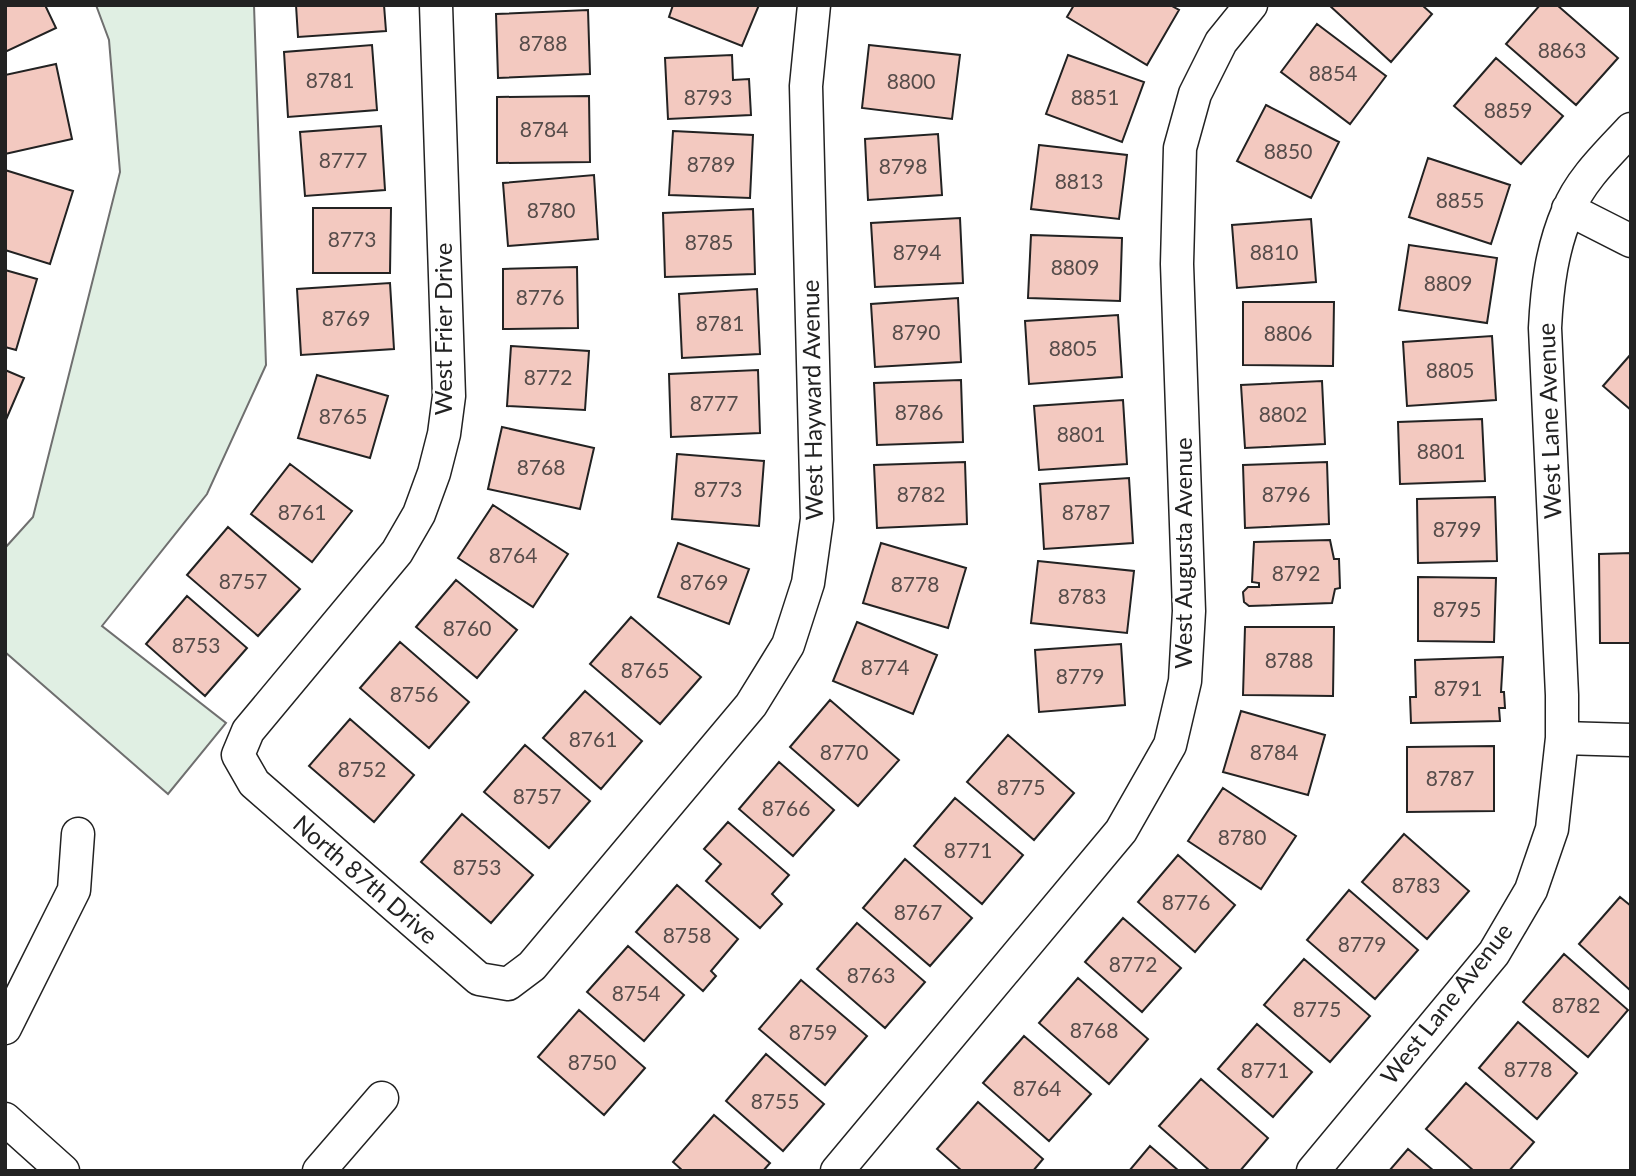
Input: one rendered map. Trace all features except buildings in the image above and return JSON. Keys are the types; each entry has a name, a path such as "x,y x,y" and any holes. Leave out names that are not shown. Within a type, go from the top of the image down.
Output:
{"street":[{"name":"West Frier Drive","path":"237,755 248,731 397,552 419,514 444,434 449,396 436,5"},
{"name":"West Hayward Avenue","path":"508,984 532,966 751,705 788,645 804,595 817,519 806,86 814,5"},
{"name":"West Augusta Avenue","path":"838,1171 1121,831 1170,745 1185,681 1189,611 1177,264 1180,148 1195,94 1221,42 1251,5"},
{"name":"West Lane Avenue","path":"1313,1171 1494,953 1531,890 1552,829 1562,738 1545,328 1548,276 1568,209 1595,169 1631,129"},
{"path":"1568,209 1631,241"},
{"path":"1562,738 1631,740"},
{"name":"North 87th Drive","path":"237,755 254,783 479,979 508,984"},
{"path":"5,1028 74,890 78,834"},
{"path":"319,1171 382,1098"},
{"path":"5,1119 63,1171"}],"green space":[{"path":"96,5 254,5 266,365 207,494 102,626 226,723 168,794 5,652 5,548 33,517 120,172 109,40"}]}
